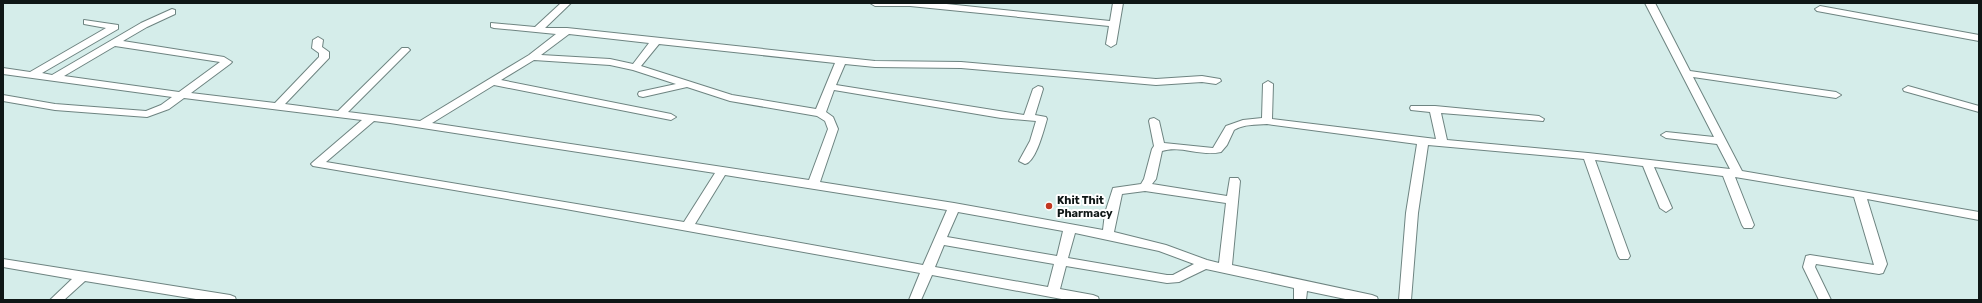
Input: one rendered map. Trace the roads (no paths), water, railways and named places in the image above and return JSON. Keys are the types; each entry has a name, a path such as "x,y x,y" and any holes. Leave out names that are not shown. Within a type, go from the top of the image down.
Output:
{"street":[{"path":"538,29 566,3"},
{"path":"875,3 910,3 1114,24"},
{"path":"1110,44 1118,3"},
{"path":"1650,3 1720,141 1733,174 1748,224"},
{"path":"1820,9 1979,38"},
{"path":"55,77 144,25 172,12"},
{"path":"33,74 115,27 87,22"},
{"path":"494,25 567,31 875,64 961,65 1156,82 1195,79 1216,81"},
{"path":"422,124 494,82 532,57 567,31"},
{"path":"277,107 324,58 324,52 317,48 318,40"},
{"path":"635,67 656,41"},
{"path":"3,98 55,107 139,115 158,110 227,61 114,43"},
{"path":"339,114 405,50"},
{"path":"532,57 598,60 635,67 730,98 820,113 830,118 834,129 813,186"},
{"path":"820,113 842,61"},
{"path":"3,71 181,95 422,124 954,208 1108,235 1162,248 1204,264 1372,300"},
{"path":"1686,73 1836,95"},
{"path":"494,82 671,117"},
{"path":"643,94 685,84"},
{"path":"1267,121 1268,84"},
{"path":"831,87 893,95 960,109 1042,119 1034,142 1025,161"},
{"path":"1028,117 1038,89"},
{"path":"1908,89 1979,109"},
{"path":"1414,108 1539,119"},
{"path":"1435,109 1442,143"},
{"path":"371,118 318,164 560,204 1093,300"},
{"path":"1154,121 1156,136 1160,146"},
{"path":"1160,146 1208,151 1218,150 1226,131 1229,128 1246,123 1267,121 1423,141 1588,156 1733,174 1859,194 1979,216"},
{"path":"1666,135 1720,141"},
{"path":"1405,300 1412,213 1423,141"},
{"path":"1145,187 1150,179 1157,148 1160,146"},
{"path":"1588,156 1624,256"},
{"path":"1647,163 1666,208"},
{"path":"687,228 722,171"},
{"path":"1225,269 1234,182"},
{"path":"1108,235 1111,213 1117,191 1145,187 1231,200"},
{"path":"1825,300 1809,267 1810,259 1879,270 1881,264 1859,194"},
{"path":"915,300 954,208"},
{"path":"1053,294 1070,228"},
{"path":"940,240 1167,278 1175,278 1204,264"},
{"path":"3,263 230,300"},
{"path":"56,300 84,275"},
{"path":"1300,285 1300,300"}],"place":[{"name":"Khit Thit Pharmacy","path":"1049,206"}]}
